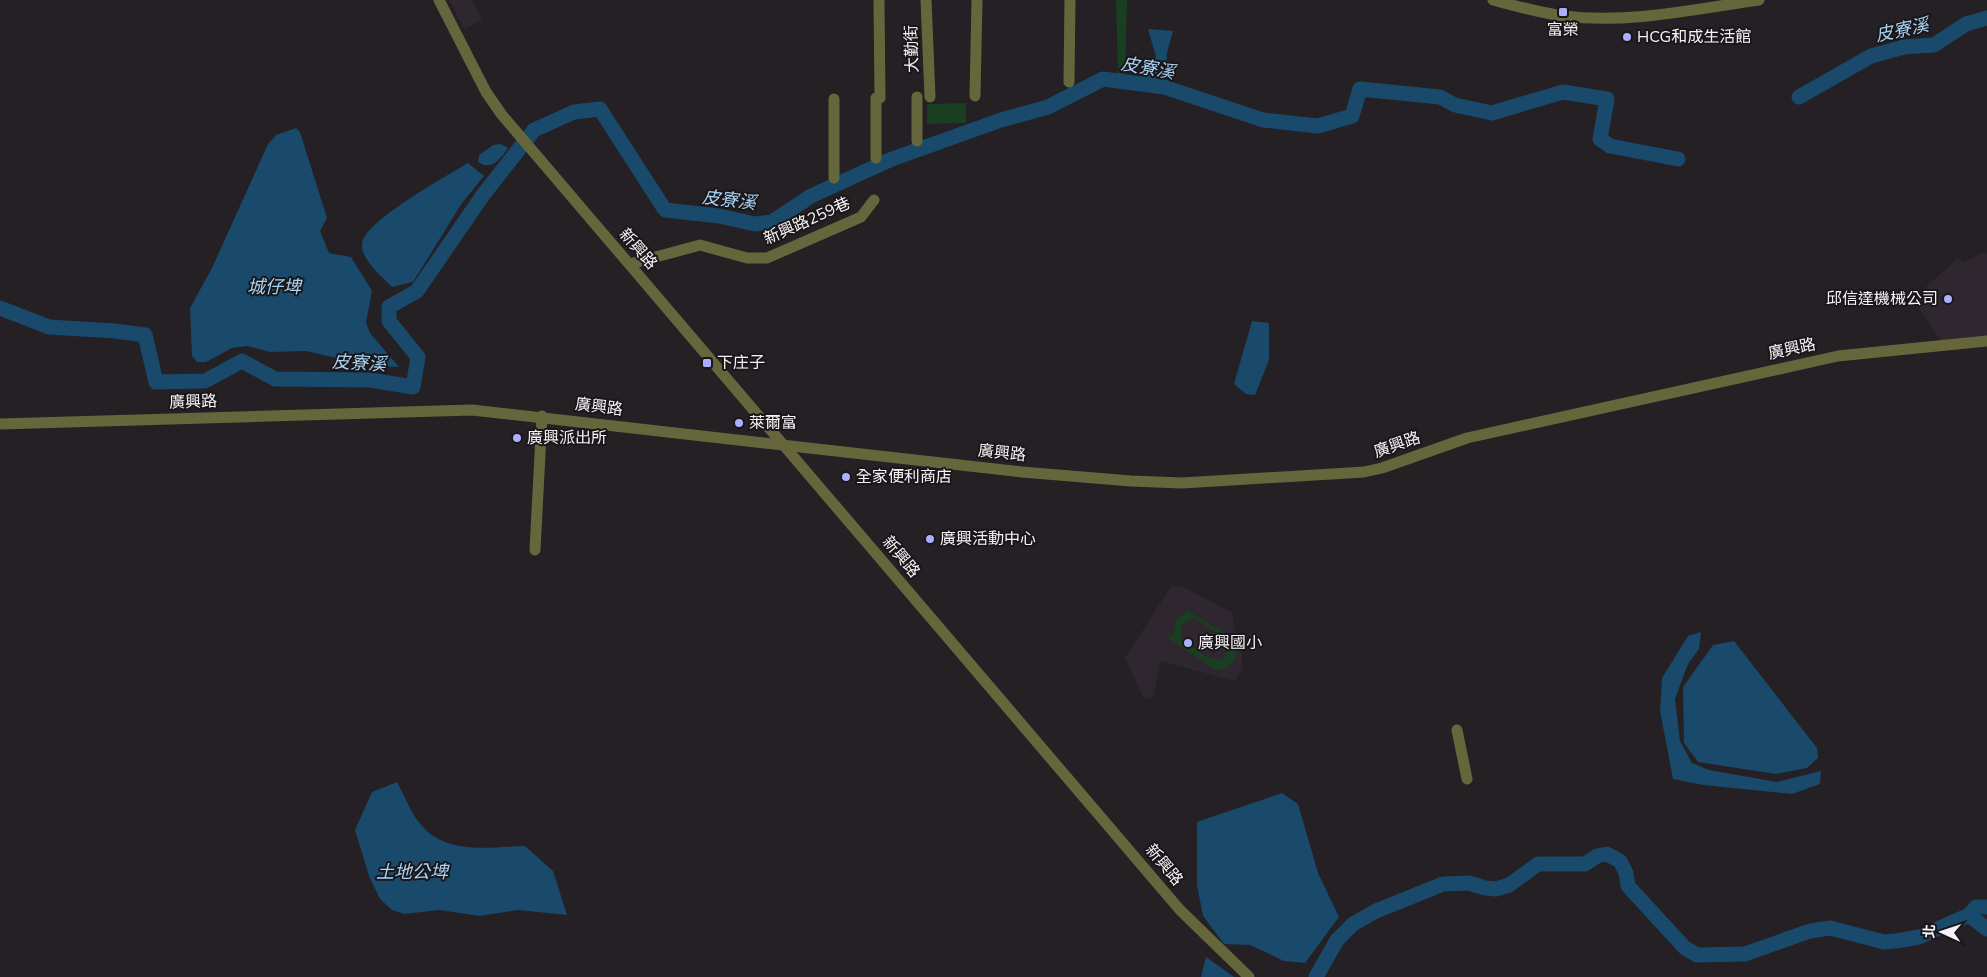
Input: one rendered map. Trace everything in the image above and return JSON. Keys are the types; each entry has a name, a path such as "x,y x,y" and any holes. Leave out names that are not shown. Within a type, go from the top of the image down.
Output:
{"street":[{"name":"新興路","path":"439,0 486,92 518,134 1180,910 1249,977"},
{"name":"大勤街","path":"926,0 930,96"},
{"path":"975,96 977,0"},
{"path":"1069,82 1070,0"},
{"path":"1493,0 1563,16 1601,18 1663,14 1759,0"},
{"path":"876,158 879,1"},
{"path":"917,97 917,141"},
{"path":"834,99 834,178"},
{"name":"新興路259巷","path":"630,264 700,245 747,258 767,258 861,217 874,200"},
{"name":"廣興路","path":"0,424 472,410 542,416 784,446 1022,472 1131,481 1182,483 1364,472 1382,468 1467,438 1838,356 1987,340"},
{"path":"535,550 542,416"},
{"path":"1457,730 1467,778"}],"shaded area":[{"path":"449,0 472,0 482,20 464,29"},
{"name":"邱信達機械公司","path":"1985,251 1987,254 1987,337 1943,344 1913,299 1958,258 1963,263"},
{"name":"廣興國小","path":"1172,585 1183,587 1233,613 1234,629 1239,637 1242,649 1242,669 1234,681 1161,661 1153,697 1144,699 1125,658"}],"green space":[{"path":"1116,0 1127,0 1125,75 1118,75"},
{"path":"966,103 966,123 927,124 927,104"},
{"path":"1188,611 1235,639 1237,650 1234,660 1227,667 1216,670 1168,638 1170,634 1173,636 1176,620","holes":["1194,618 1225,638 1229,649 1225,658 1214,659 1202,654 1181,638 1181,625"]}],"water":[{"path":"1148,29 1173,31 1167,53 1166,72 1157,80 1142,77 1156,57"},
{"name":"城仔埤","path":"296,128 300,132 327,218 320,231 329,253 351,257 372,291 366,322 370,333 399,367 372,366 306,351 270,352 247,346 232,348 206,362 197,362 192,356 190,308 212,268 268,144 276,135"},
{"path":"501,144 508,148 495,162 487,165 478,162 479,155 493,145"},
{"path":"468,163 484,176 462,203 413,282 392,287 372,267 364,255 362,244 366,234 376,223 408,200"},
{"path":"1252,321 1269,323 1269,360 1255,395 1246,394 1234,384"},
{"path":"1701,632 1699,649 1688,664 1675,699 1680,741 1692,763 1709,770 1777,782 1821,771 1820,784 1792,794 1703,785 1673,779 1660,711 1662,678 1688,636"},
{"path":"1734,641 1817,748 1818,758 1807,768 1776,774 1698,762 1684,743 1683,687 1713,645"},
{"name":"土地公埤","path":"397,782 418,821 432,835 444,842 484,848 525,846 553,871 567,915 518,910 479,916 440,910 404,914 392,910 380,899 369,876 355,830 372,792"},
{"path":"1282,793 1298,804 1318,873 1339,917 1305,963 1284,961 1250,945 1224,944 1203,916 1197,885 1197,822"},
{"path":"1206,957 1234,977 1201,977"}],"waterway":[{"name":"皮寮溪","path":"1799,97 1871,56 1904,47 1934,45 1966,24 1987,18"},
{"name":"皮寮溪","path":"0,308 49,327 145,335 156,382 205,381 242,361 275,379 370,380 413,387 418,357 389,321 389,307 417,291 483,195 534,130 574,112 600,109 665,210 719,216 755,224 772,222 811,196 892,159 1001,120 1048,107 1103,79 1164,87 1263,120 1318,126 1352,116 1360,89 1440,97 1455,105 1492,113 1563,92 1607,99 1600,139 1610,146 1678,159"},
{"path":"1316,977 1337,940 1353,924 1376,911 1443,884 1469,883 1496,889 1509,885 1538,864 1585,864 1597,856 1607,854 1620,861 1626,873 1628,886 1685,948 1697,955 1745,954 1810,931 1830,928 1884,942 1896,941 1919,937 1969,915 1987,929"},
{"path":"1969,915 1976,907 1987,907"}],"place":[{"name":"富榮","path":"1563,12"},
{"name":"HCG和成生活館","path":"1627,37"},
{"name":"邱信達機械公司","path":"1948,299"},
{"name":"下庄子","path":"707,363"},
{"name":"萊爾富","path":"739,423"},
{"name":"廣興派出所","path":"517,438"},
{"name":"全家便利商店","path":"846,477"},
{"name":"廣興活動中心","path":"930,539"},
{"name":"廣興國小","path":"1188,643"}]}
